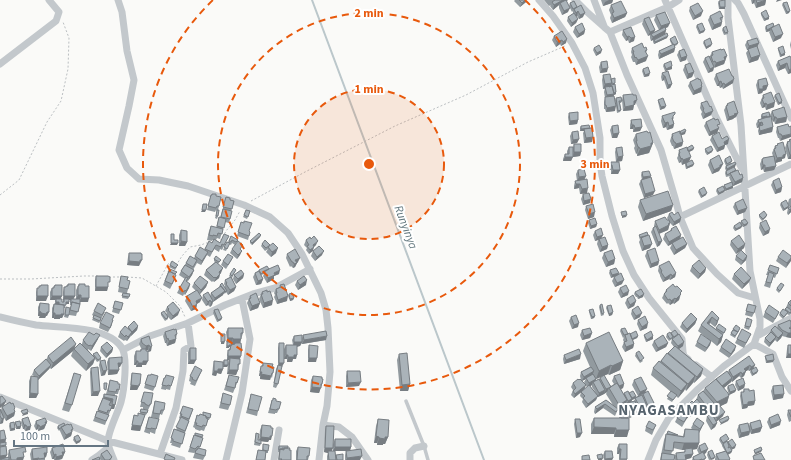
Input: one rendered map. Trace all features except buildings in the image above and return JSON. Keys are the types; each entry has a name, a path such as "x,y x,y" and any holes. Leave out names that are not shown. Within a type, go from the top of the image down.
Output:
{"street":[{"path":"0,64 56,22 59,12 48,0"},
{"path":"118,0 122,12 127,51 134,80 119,150 127,168 139,179 160,180 188,186 244,205 270,217 288,233 302,254 321,293 326,310 330,372 327,406 319,460"},
{"path":"539,0 553,16 572,43 586,68 600,138 600,162 602,176 623,251 634,275 649,298 682,339 684,356 712,377"},
{"path":"575,0 610,32 627,75 661,150 680,217 694,248 717,274 738,293 755,298"},
{"path":"594,0 604,27"},
{"path":"610,32 667,3 679,0"},
{"path":"648,460 656,440 669,418 724,366 754,344 760,327 760,319 750,271 741,125 728,18 728,0"},
{"path":"735,0 744,14 791,118"},
{"path":"667,3 715,114 744,173"},
{"path":"680,217 791,164"},
{"path":"123,350 150,336 188,323 253,294 275,288 310,269"},
{"path":"226,460 242,393 250,339 242,299"},
{"path":"0,317 35,325 87,329 116,341 123,350 125,365 121,403 114,420 108,444 98,456 92,460"},
{"path":"757,336 791,318"},
{"path":"160,454 176,408 184,371 184,350 190,348 191,346 188,323"},
{"path":"754,344 774,354 782,376 791,391"},
{"path":"0,397 108,444 160,454 182,460"},
{"path":"323,425 339,427 352,437 368,460"},
{"path":"274,460 279,430"},
{"path":"108,444 114,460"},
{"path":"410,460 410,453 415,448 424,446"}],"lane":[{"path":"406,401 428,460"}],"path":[{"path":"0,195 19,180 47,122 61,101 68,69 69,38 59,12"},
{"path":"215,243 219,242 244,205 304,172 395,126 466,95 528,62 572,43"},
{"path":"156,286 168,264 171,262 177,264 190,246 202,245 206,243 211,244"},
{"path":"0,279 98,276"},
{"path":"105,277 142,278 166,292 180,306 188,323"}],"waterway":[{"name":"Runyinya","path":"312,0 484,460"}],"district":[{"name":"NYAGASAMBU","path":"669,410"}]}
